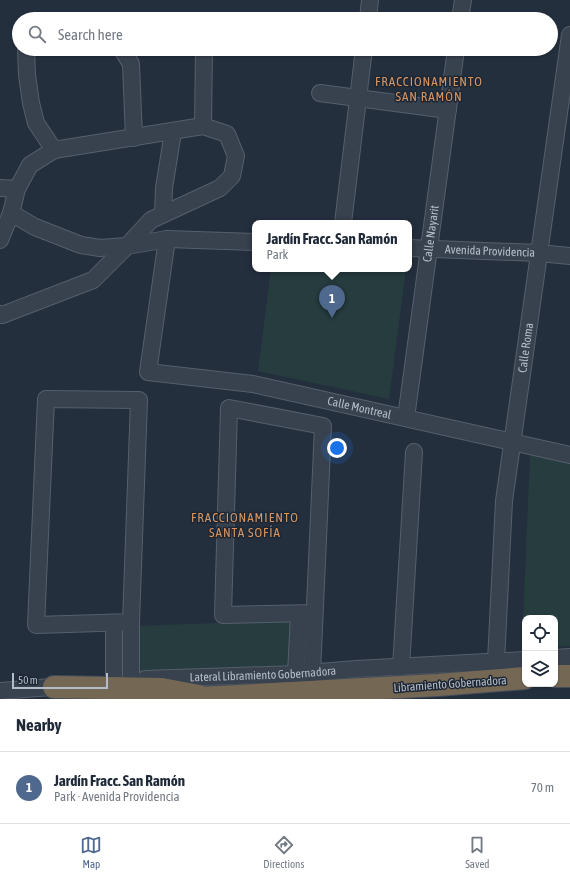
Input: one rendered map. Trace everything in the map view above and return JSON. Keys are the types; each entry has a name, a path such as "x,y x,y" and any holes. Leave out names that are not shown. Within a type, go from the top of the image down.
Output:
{"highway":[{"path":"558,676 570,676"},
{"name":"Libramiento Gobernadora","path":"182,699 438,685 522,678"},
{"path":"54,687 162,690 204,697"}],"street":[{"path":"369,12 370,0"},
{"path":"461,12 463,0"},
{"name":"Calle Roma","path":"496,661 504,501 570,35"},
{"path":"26,56 31,103 36,124 54,150"},
{"path":"126,56 131,64 134,138"},
{"path":"203,126 204,56"},
{"path":"343,220 363,56"},
{"name":"Calle Nayarit","path":"406,418 455,56"},
{"path":"320,93 448,110"},
{"path":"0,240 11,213 17,189 30,165 54,150 203,126 227,134 236,156 232,176 220,188 151,220 93,280 0,314"},
{"path":"163,214 164,188 173,132"},
{"path":"0,188 17,189"},
{"path":"11,213 35,227 81,245 100,248 126,246 167,239 252,242"},
{"name":"Calle Montreal","path":"167,239 148,372 253,384 570,454"},
{"name":"Avenida Providencia","path":"412,248 539,253 570,256"},
{"path":"131,622 36,625 46,399 139,400 131,622 131,680"},
{"path":"304,673 306,613 323,426 229,408 223,615 306,613"},
{"path":"401,667 414,452"},
{"path":"114,623 114,681"},
{"path":"558,658 570,657"},
{"name":"Lateral Libramiento Gobernadora","path":"0,691 114,681 304,673 522,660"}],"green space":[{"path":"271,272 406,272 389,399 258,371"},
{"path":"530,454 570,463 570,646 558,646 558,615 523,615"},
{"path":"293,620 292,665 135,674 137,626"}],"place":[{"name":"Jardín Fracc. San Ramón","path":"332,318"}],"district":[{"name":"FRACCIONAMIENTO SAN RAMÓN","path":"429,88"},
{"name":"FRACCIONAMIENTO SANTA SOFÍA","path":"245,524"}]}
